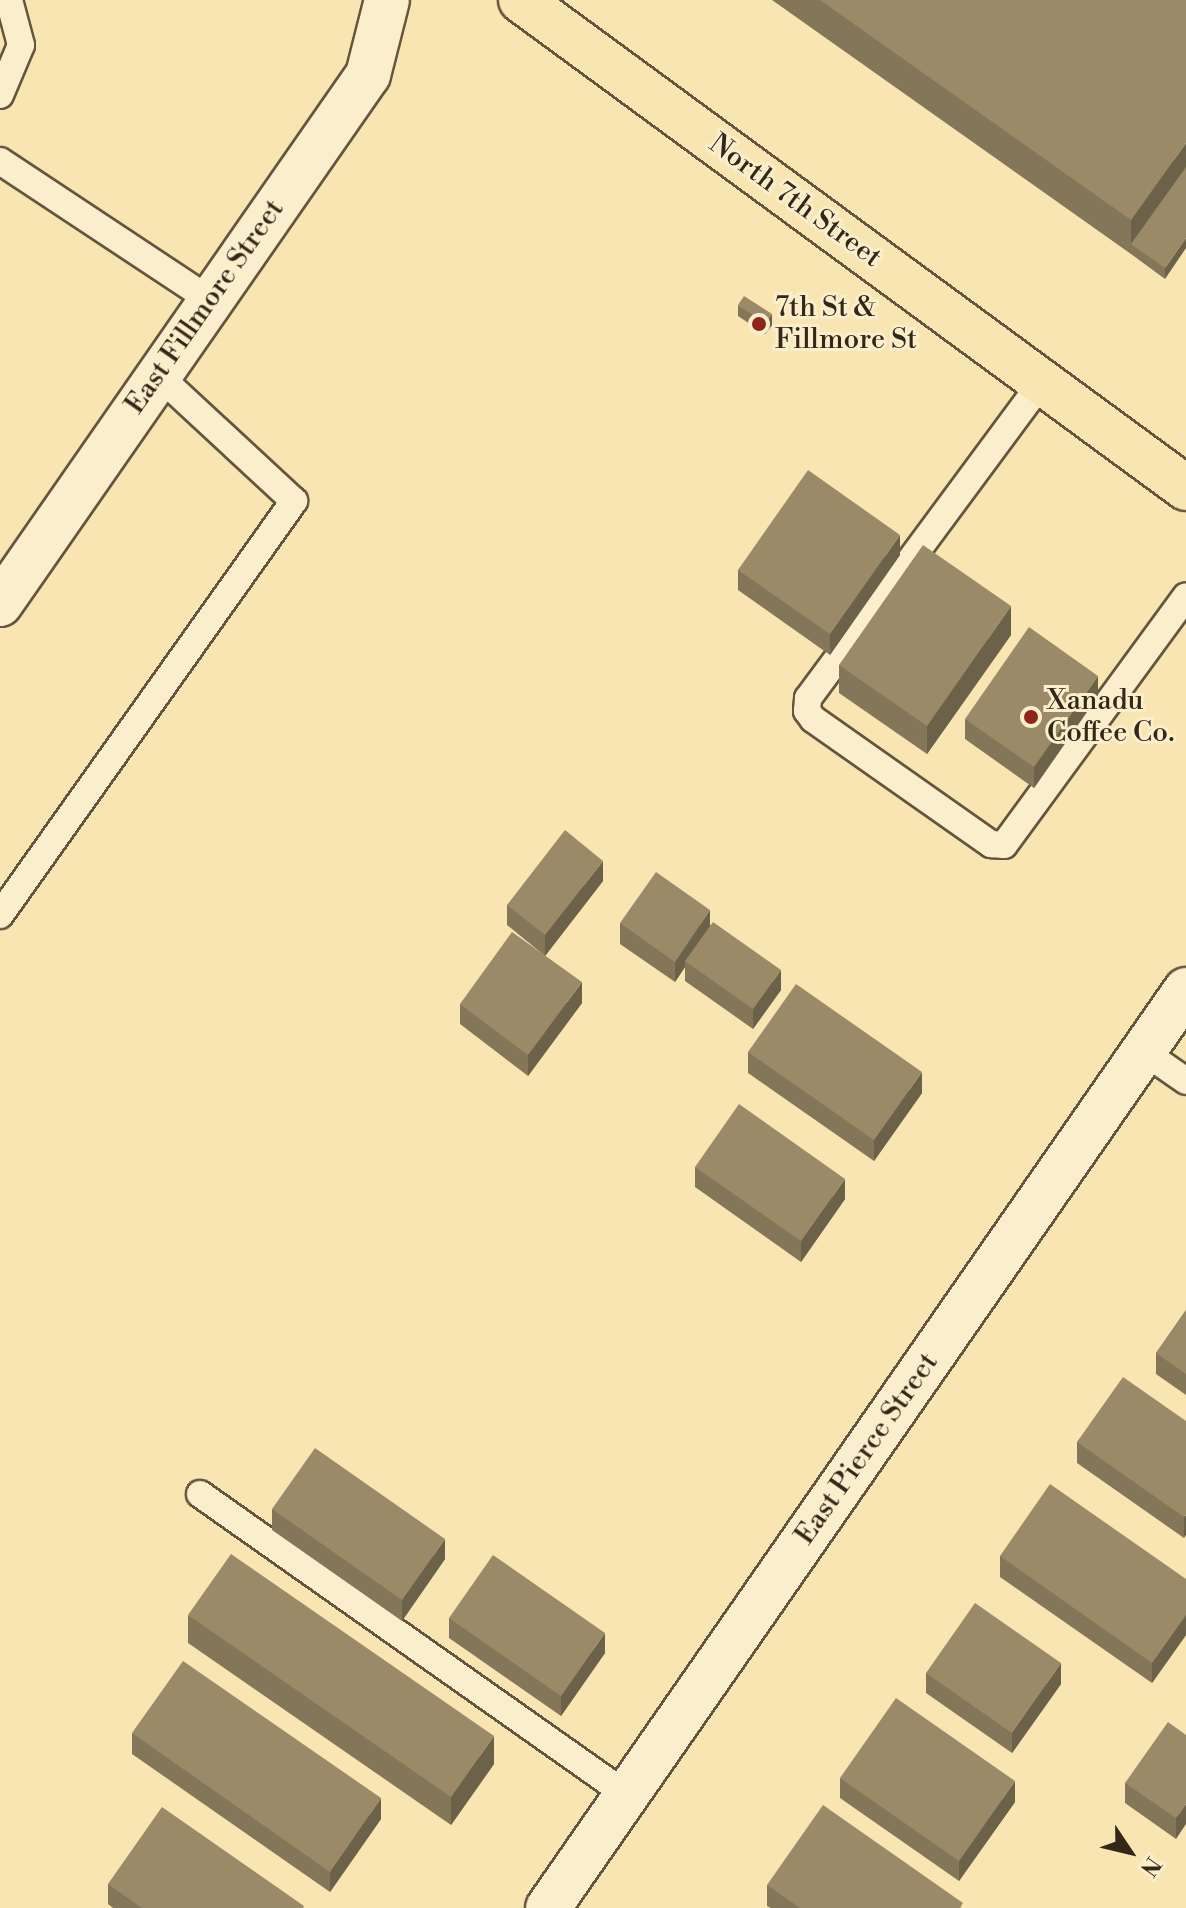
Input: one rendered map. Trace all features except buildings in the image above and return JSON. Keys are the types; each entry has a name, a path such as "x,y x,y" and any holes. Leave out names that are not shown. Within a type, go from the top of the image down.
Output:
{"main road":[{"name":"North 7th Street","path":"521,0 1186,488"}],"street":[{"name":"East Fillmore Street","path":"0,604 368,75 387,0"},
{"name":"East Pierce Street","path":"548,1908 1186,990"}],"lane":[{"path":"0,95 21,45 9,0"},
{"path":"0,161 210,300"},
{"path":"0,915 294,501 158,375"},
{"path":"1042,382 808,698 807,711 813,719 991,844 1004,845 1186,596"},
{"path":"1143,1051 1186,1081"},
{"path":"200,1494 627,1795"}],"place":[{"name":"7th St & Fillmore St","path":"759,324"},
{"name":"Xanadu Coffee Co.","path":"1031,717"}]}
